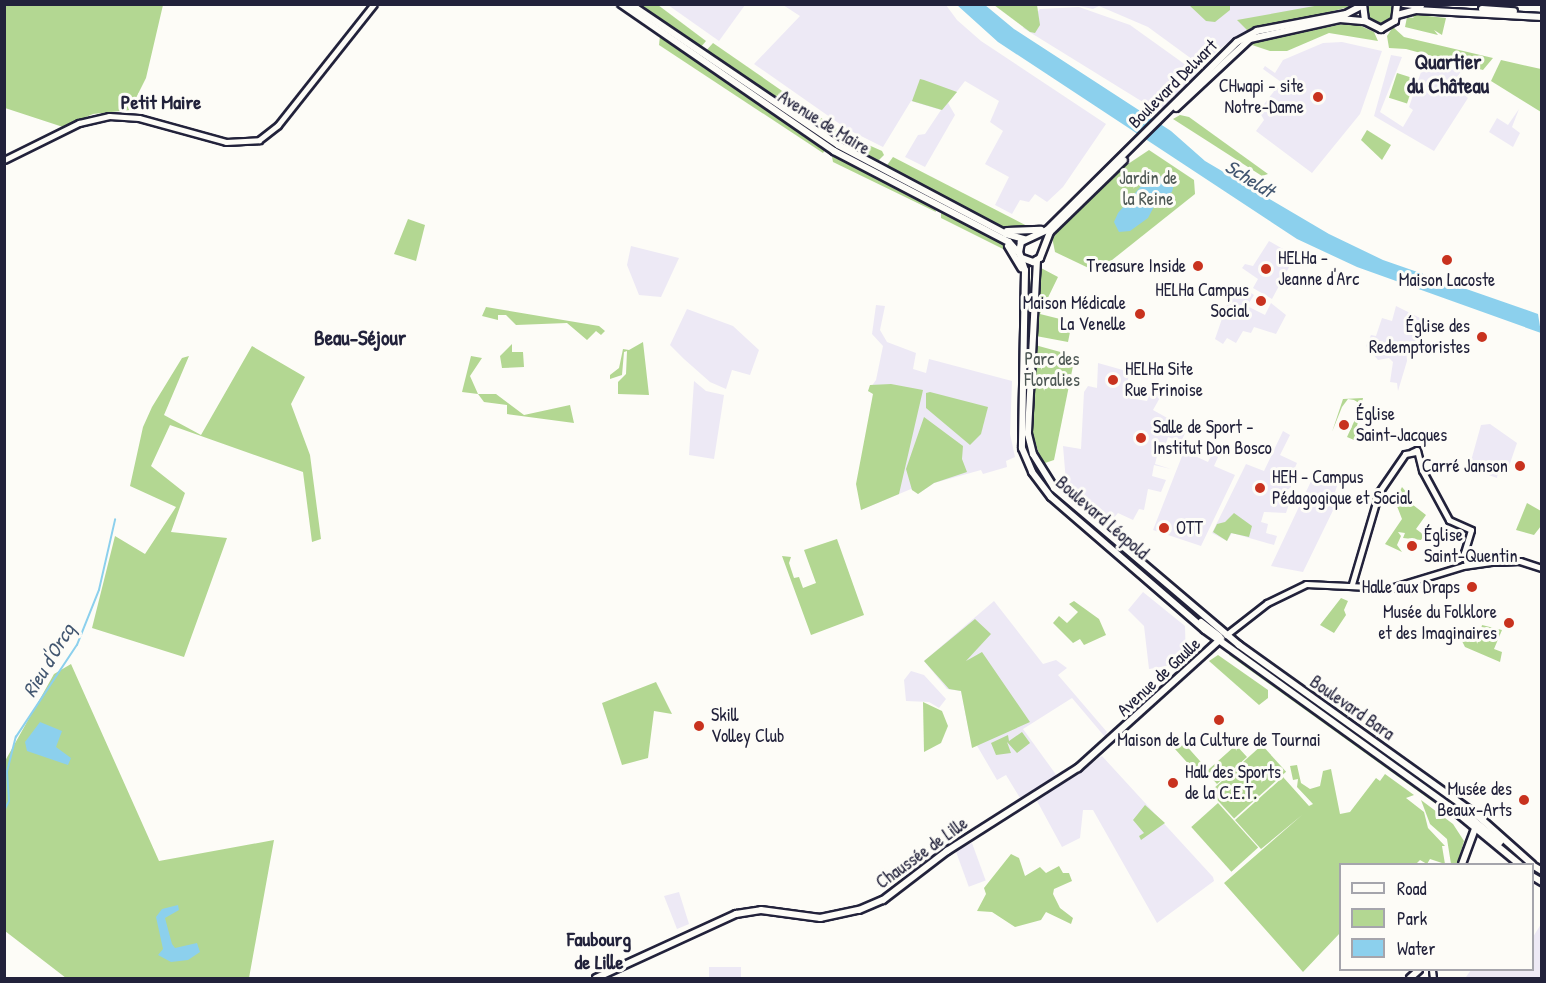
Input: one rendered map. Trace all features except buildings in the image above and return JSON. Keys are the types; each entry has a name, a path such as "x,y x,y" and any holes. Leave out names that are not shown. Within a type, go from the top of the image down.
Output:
{"main road":[{"name":"Avenue de Maire","path":"621,4 834,151 1004,240 1020,255"},
{"name":"Avenue de Maire","path":"630,4 838,145 1000,230 1027,238 1042,246"},
{"path":"1363,4 1365,21"},
{"name":"Boulevard Delwart","path":"1027,238 1047,230 1250,33 1346,14 1363,4"},
{"path":"1397,4 1397,15 1416,10 1542,15"},
{"path":"1404,4 1542,15"},
{"name":"Boulevard Delwart","path":"1170,111 1250,39 1340,19 1365,21 1381,29 1390,26 1397,15"},
{"name":"Boulevard Delwart","path":"1037,260 1050,232 1132,148"},
{"path":"1000,230 1047,230"},
{"path":"1027,238 1020,255 1037,260"},
{"path":"1004,240 1018,261 1024,280"},
{"name":"Boulevard Léopold","path":"1020,255 1024,280 1020,420 1026,460 1051,497 1195,621 1223,638"},
{"name":"Boulevard Léopold","path":"1037,260 1027,421 1030,445 1043,471 1081,514 1223,638"},
{"name":"Boulevard Bara","path":"1223,638 1262,668 1287,680 1462,805 1477,822"},
{"name":"Boulevard Bara","path":"1223,638 1449,806 1477,822"},
{"name":"Avenue de Gaulle","path":"1111,741 1223,638"},
{"name":"Chaussée de Lille","path":"596,978 736,914 761,910 820,918 874,904 947,851 1059,781 1111,741"},
{"path":"1462,863 1477,822"},
{"path":"1477,822 1518,863"},
{"path":"1477,822 1529,863"}],"street":[{"path":"4,160 79,123 109,116 139,118 241,143 259,140 274,130 374,4"},
{"path":"1352,584 1374,506 1405,454 1414,452 1449,520 1471,530 1464,553 1467,565"},
{"path":"1223,638 1264,604 1297,587 1322,582 1391,588 1434,577 1467,565 1512,561 1542,568"}],"shaded area":[{"path":"745,4 719,41 668,5"},
{"path":"1355,4 1355,6 1259,27 1226,44 1200,65 1148,27 1099,6 1093,9 1075,5"},
{"path":"783,5 946,5 957,20 981,41 1106,124 1063,187 1047,202 1035,194 1029,202 1020,200 1012,214 995,205 1009,177 985,164 1003,131 990,122 999,101 965,81 948,103 955,115 925,167 905,157 918,135 925,134 941,110 911,101 883,147 847,129 754,64 800,16"},
{"path":"1079,7 1130,25 1197,73 1159,112 1023,28 1040,9"},
{"name":"CHwapi - site Notre-Dame","path":"1342,42 1382,51 1360,114 1312,173 1256,131 1264,120 1259,111 1281,82 1263,69 1265,66 1275,73 1283,60 1323,43"},
{"path":"1391,55 1402,57 1380,112 1403,127 1413,110 1409,107 1421,72 1419,64 1461,71 1453,84 1468,98 1434,151 1374,116"},
{"path":"1519,109 1512,127 1520,133 1513,147 1489,132 1497,118 1508,125"},
{"name":"HELHa - Jeanne d'Arc","path":"1269,241 1295,256 1272,299 1253,288 1258,279 1242,268 1245,264 1253,266"},
{"path":"631,246 679,258 661,297 639,295 627,265"},
{"path":"1244,288 1254,295 1247,306 1265,315 1271,303 1286,315 1276,334 1254,327 1251,333 1243,331 1236,343 1227,338 1223,344 1215,339 1226,307 1233,294 1240,297"},
{"path":"876,305 885,306 880,330 887,342 916,353 913,369 926,373 929,359 1012,381 1010,434 1015,457 1006,461 1007,467 983,474 981,470 934,483 918,494 911,489 861,510 873,393 868,391 876,380 883,346 872,334"},
{"path":"1396,306 1424,320 1413,335 1417,344 1413,349 1406,346 1407,361 1398,391 1397,383 1390,382 1393,362 1389,358 1378,360 1366,346 1371,335 1376,336 1382,318 1392,321"},
{"path":"687,309 733,326 759,350 750,375 732,370 726,389 710,382 670,345"},
{"path":"1098,363 1130,372 1123,397 1147,401 1151,391 1162,394 1153,410 1187,429 1181,442 1168,437 1162,457 1157,456 1155,464 1171,469 1154,465 1152,476 1166,480 1161,492 1148,489 1144,510 1139,509 1133,520 1118,513 1109,523 1066,482 1063,446 1081,449 1084,392 1088,386 1097,388"},
{"path":"694,381 706,391 724,395 714,459 689,455"},
{"path":"1490,424 1517,443 1506,475 1498,472 1497,478 1469,468 1481,425"},
{"name":"HEH - Campus Pédagogique et Social","path":"1283,431 1290,435 1280,455 1297,463 1293,472 1286,474 1291,476 1291,487 1285,492 1291,498 1286,513 1264,512 1261,522 1268,524 1266,533 1277,536 1274,545 1232,533 1227,541 1212,533 1246,464 1264,471"},
{"path":"1214,450 1220,453 1214,466 1235,475 1201,546 1153,530 1184,451 1208,462"},
{"path":"1314,475 1338,483 1335,492 1341,494 1303,572 1271,566"},
{"path":"1143,592 1185,626 1186,664 1177,671 1172,665 1149,669 1144,626 1128,610"},
{"path":"994,601 1043,664 1056,660 1067,668 1058,675 1107,732 1105,737 1072,698 1023,729 1057,776 1020,798 1006,775 997,780 969,732 961,691 947,689 924,661"},
{"path":"911,671 924,675 946,699 939,708 929,702 906,701 904,680"},
{"path":"1102,756 1213,877 1214,881 1157,923 1093,810 1083,810 1080,838 1062,847 1037,801"},
{"path":"972,843 986,881 969,887 955,849"},
{"path":"679,892 689,924 677,929 664,896"},
{"path":"1541,924 1541,978 1466,977 1470,971 1534,971 1534,935"},
{"path":"709,967 741,967 741,978 709,978"}],"green space":[{"path":"5,4 163,5 146,78 130,110 93,114 63,127 5,108"},
{"path":"635,5 658,5 706,41 700,48"},
{"path":"994,5 1037,5 1040,25 1035,33 1030,32"},
{"path":"1189,5 1230,5 1230,10 1215,22 1206,21"},
{"path":"1320,5 1357,5 1249,32 1237,20"},
{"path":"1367,5 1393,5 1394,16 1378,25 1367,17"},
{"path":"1410,14 1446,18 1442,35 1434,30 1438,35 1405,27 1407,17 1414,18"},
{"path":"1352,22 1374,32 1378,41 1329,33 1287,51 1270,51 1249,44"},
{"path":"1393,27 1404,37 1493,58 1483,70 1406,49 1389,48 1387,36"},
{"path":"660,36 826,148 823,153 659,45"},
{"path":"713,43 837,129 837,140 705,52"},
{"path":"1501,60 1541,69 1541,112 1491,81"},
{"path":"1397,73 1415,79 1407,104 1389,98"},
{"path":"920,79 957,92 942,110 912,101"},
{"path":"1180,115 1189,117 1268,174 1262,176 1173,119"},
{"path":"1367,130 1391,145 1382,160 1361,140"},
{"path":"846,135 882,151 884,155 876,163 843,146"},
{"name":"Jardin de la Reine","path":"1149,150 1194,180 1195,194 1097,272 1055,252 1052,237 1122,168"},
{"path":"836,155 934,205 936,212 833,162 832,157"},
{"path":"893,157 1033,229 1003,229 885,168"},
{"path":"946,211 995,237 1011,253 941,218 941,212"},
{"path":"408,219 425,225 416,261 394,254"},
{"path":"1031,268 1026,430 1032,457 1059,497 1209,626 1183,609 1057,501 1045,484 1055,496 1191,612 1057,497 1030,456 1024,432"},
{"path":"1041,268 1058,277 1040,314 1072,322 1068,342 1036,336"},
{"path":"1027,270 1022,427 1028,457 1040,478 1030,464 1023,448 1021,432"},
{"path":"486,307 599,326 605,331 601,335 596,331 587,340 567,323 516,325 506,315 498,315 498,320 482,316"},
{"path":"643,342 649,395 618,394 618,382 626,374 627,351 624,352 622,375 610,379 610,375 619,368 623,349 629,350"},
{"path":"512,344 512,352 523,352 524,367 502,368 500,356"},
{"name":"Parc des Floralies","path":"1035,345 1075,356 1054,460 1042,464 1031,428"},
{"path":"252,346 305,377 291,404 310,455 321,539 312,542 303,472 170,425 151,466 185,493 171,532 227,538 184,657 92,628 115,536 145,554 176,507 130,486 143,427 152,407 182,358 189,356 164,415 201,435"},
{"path":"471,356 482,358 470,376 478,394 462,392"},
{"path":"891,384 923,390 899,494 861,510 856,484 873,394 868,391 870,385"},
{"path":"930,392 988,407 981,434 970,445 926,408 926,393"},
{"path":"478,394 496,394 524,415 570,405 574,423 507,414 507,405 484,402"},
{"path":"1363,398 1354,440 1347,437 1358,413 1359,403 1354,400 1348,399 1342,407 1332,432 1343,399"},
{"path":"924,417 963,446 962,459 967,472 934,483 918,494 912,490 906,469"},
{"path":"1402,487 1411,498 1408,501 1426,515 1416,529 1424,535 1421,540 1403,538 1405,533 1398,532 1401,536 1397,545 1402,552 1385,544 1402,519 1395,501"},
{"path":"1527,503 1541,511 1541,526 1534,535 1516,530"},
{"path":"1234,513 1252,526 1249,537 1231,533 1227,541 1213,532 1217,524 1225,522"},
{"path":"837,539 864,615 811,635 782,556 791,557 789,563 794,578 799,577 803,588 816,583 804,550"},
{"path":"1341,598 1348,601 1344,610 1346,615 1334,633 1320,625"},
{"path":"1074,601 1099,619 1106,635 1084,645 1080,639 1073,643 1053,623 1059,616 1067,623 1078,612 1069,604"},
{"path":"975,619 991,634 966,661 982,652 1030,722 972,748 961,691 949,689 924,661"},
{"path":"1482,625 1502,630 1494,649 1502,652 1500,662 1465,647 1462,641 1463,633 1479,637"},
{"path":"1230,653 1411,783 1461,822 1229,655"},
{"path":"1218,655 1268,690 1268,698 1259,705 1209,661"},
{"path":"71,664 159,861 274,840 249,978 66,978 5,931 5,761 54,674"},
{"path":"656,682 672,714 654,711 648,758 622,765 602,703"},
{"path":"923,702 942,711 948,726 941,743 924,752"},
{"path":"1022,732 1030,743 1017,753 1007,742 1011,753 996,755 991,743 1008,735 1009,741"},
{"path":"1183,742 1208,770 1236,745 1247,757 1217,784 1208,774 1202,779 1175,749"},
{"path":"1262,745 1286,772 1234,819 1210,792"},
{"path":"1297,765 1301,783 1310,789 1320,786 1323,771 1331,769 1340,814 1350,812 1376,778 1380,781 1385,774 1414,795 1406,798 1424,812 1428,828 1445,846 1442,846 1445,863 1430,859 1428,863 1420,860 1417,863 1339,863 1339,934 1303,972 1224,883 1302,815 1261,849 1235,820 1283,777 1309,806 1313,804 1297,787 1298,779 1293,780 1290,766"},
{"path":"1421,800 1453,824 1464,841 1457,863 1451,863 1447,839 1430,824"},
{"path":"1218,803 1258,848 1231,872 1191,827"},
{"path":"1145,805 1165,823 1141,840 1139,836 1144,833 1133,820"},
{"path":"1011,854 1019,858 1025,876 1040,867 1046,873 1059,866 1063,873 1069,873 1072,881 1054,889 1053,894 1060,908 1073,918 1071,924 1046,912 1041,920 1015,927 992,912 977,911 986,894 984,888"}],"water":[{"path":"957,5 985,5 1014,29 1171,131 1205,161 1329,234 1383,260 1538,314 1541,333 1357,267 1297,239 998,42"},
{"path":"1148,169 1174,184 1172,192 1158,199 1148,218 1130,231 1119,232 1114,222 1118,213 1142,185"},
{"path":"40,722 62,731 56,747 71,758 68,765 27,751 25,742"},
{"path":"178,905 179,910 165,918 172,944 175,948 197,943 200,952 188,960 171,962 158,955 163,949 156,917 162,909"}],"waterway":[{"name":"Rieu d'Orcq","path":"4,811 9,801 7,772 16,737 77,645 99,590 115,520"}],"place":[{"name":"CHwapi - site Notre-Dame","path":"1318,97"},
{"name":"Maison Lacoste","path":"1447,260"},
{"name":"Treasure Inside","path":"1198,266"},
{"name":"HELHa - Jeanne d'Arc","path":"1266,269"},
{"name":"HELHa Campus Social","path":"1261,301"},
{"name":"Maison Médicale La Venelle","path":"1140,314"},
{"name":"Église des Redemptoristes","path":"1482,337"},
{"name":"HELHa Site Rue Frinoise","path":"1113,380"},
{"name":"Église Saint-Jacques","path":"1344,425"},
{"name":"Salle de Sport - Institut Don Bosco","path":"1141,438"},
{"name":"Carré Janson","path":"1520,466"},
{"name":"HEH - Campus Pédagogique et Social","path":"1260,488"},
{"name":"OTT","path":"1164,528"},
{"name":"Église Saint-Quentin","path":"1412,546"},
{"name":"Halle aux Draps","path":"1472,587"},
{"name":"Musée du Folklore et des Imaginaires","path":"1509,623"},
{"name":"Maison de la Culture de Tournai","path":"1219,720"},
{"name":"Skill Volley Club","path":"699,726"},
{"name":"Hall des Sports de la C.E.T.","path":"1173,783"},
{"name":"Musée des Beaux-Arts","path":"1524,800"}],"district":[{"name":"Quartier du Château","path":"1448,74"},
{"name":"Petit Maire","path":"161,101"},
{"name":"Beau-Séjour","path":"360,338"},
{"name":"Faubourg de Lille","path":"599,950"}],"water label":[{"name":"Scheldt","path":"1250,178"}]}
